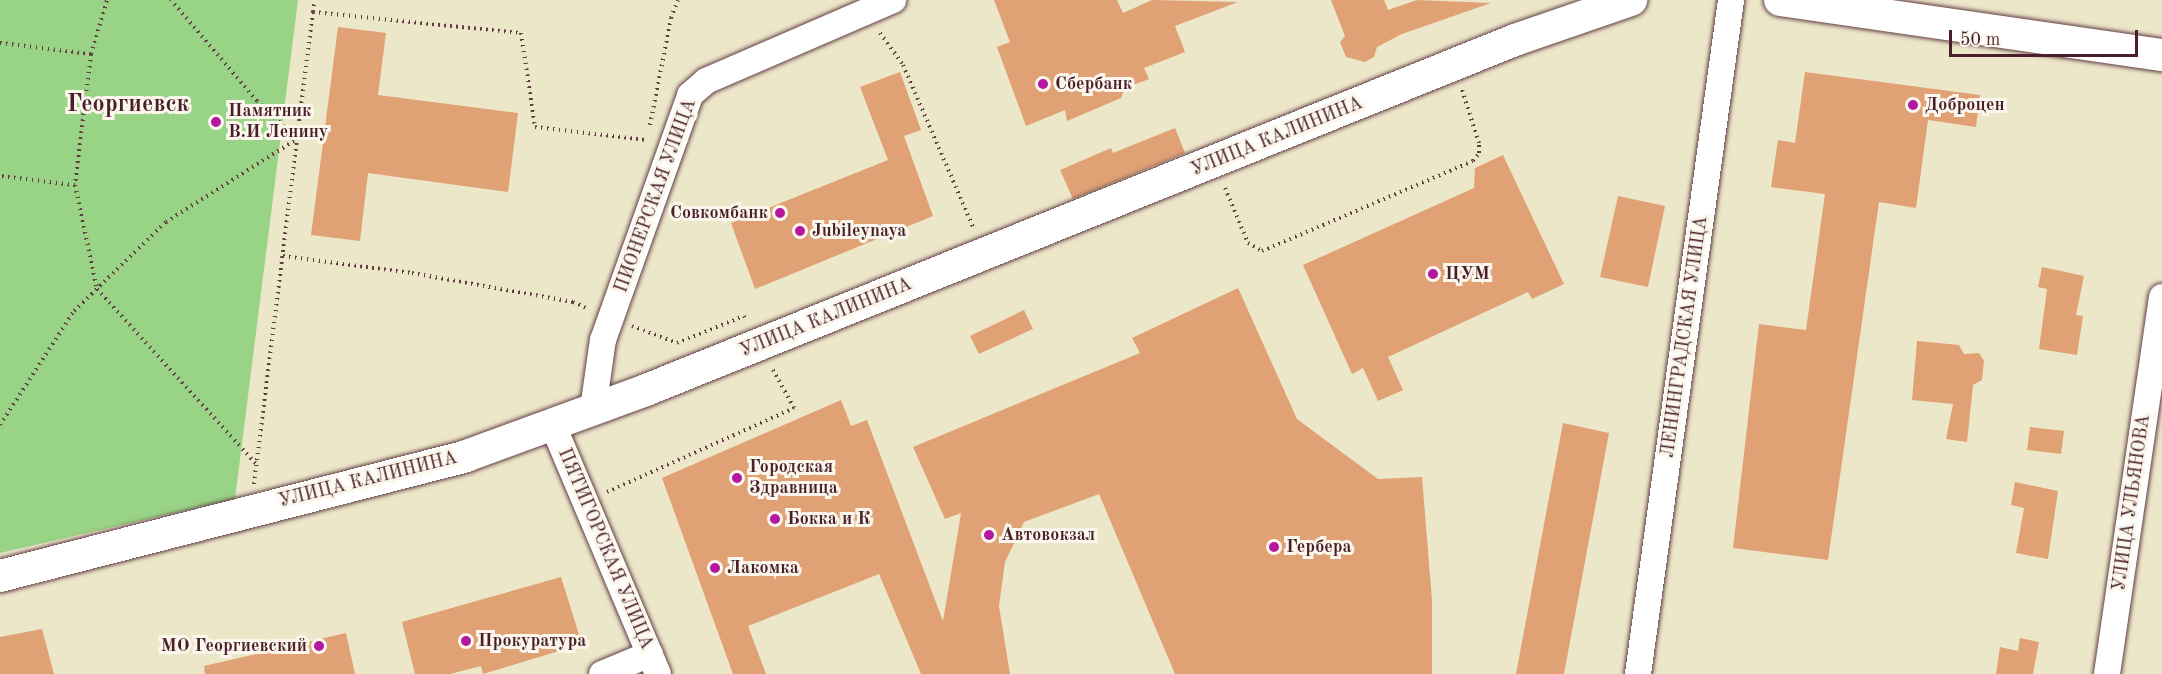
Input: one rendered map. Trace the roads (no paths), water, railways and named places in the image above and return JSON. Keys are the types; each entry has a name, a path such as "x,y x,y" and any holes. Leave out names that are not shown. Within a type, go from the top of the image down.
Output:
{"main road":[{"name":"УЛИЦА КАЛИНИНА","path":"0,576 466,456 593,409 985,254 1576,17 1631,0"},
{"path":"1780,0 2162,56"}],"street":[{"name":"ПИОНЕРСКАЯ УЛИЦА","path":"593,409 603,340 690,95 706,81 893,0"},
{"name":"ЛЕНИНГРАДСКАЯ УЛИЦА","path":"1638,674 1731,0"},
{"name":"УЛИЦА УЛЬЯНОВА","path":"2107,674 2162,297"},
{"name":"ПЯТИГОРСКАЯ УЛИЦА","path":"552,423 654,664"},
{"path":"602,674 654,664"}],"place":[{"name":"Сбербанк","path":"1043,84"},
{"name":"Доброцен","path":"1913,105"},
{"name":"Памятник В.И Ленину","path":"216,122"},
{"name":"Совкомбанк","path":"780,213"},
{"name":"Jubileynaya","path":"800,231"},
{"name":"ЦУМ","path":"1433,274"},
{"name":"Городская Здравница","path":"737,478"},
{"name":"Бокка и К","path":"775,519"},
{"name":"Автовокзал","path":"989,535"},
{"name":"Гербера","path":"1274,547"},
{"name":"Лакомка","path":"715,568"},
{"name":"Прокуратура","path":"466,641"},
{"name":"МО Георгиевский","path":"319,646"}],"district":[{"name":"Георгиевск","path":"128,106"}]}
